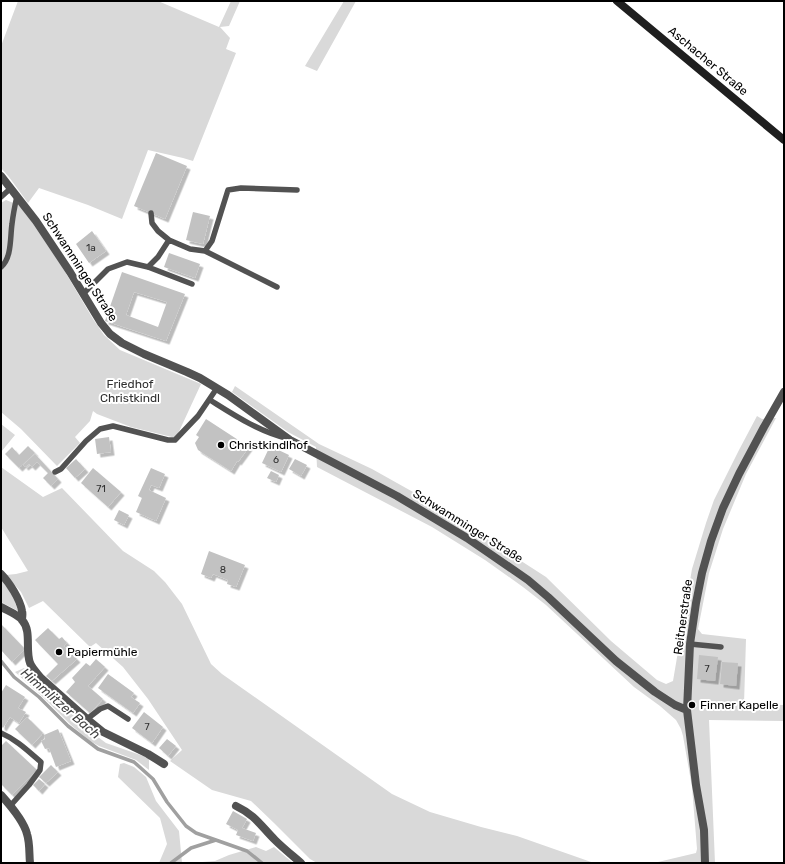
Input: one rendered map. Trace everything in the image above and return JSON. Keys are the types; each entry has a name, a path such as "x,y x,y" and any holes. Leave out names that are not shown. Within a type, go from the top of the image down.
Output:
{"street":[{"name":"Aschacher Straße","path":"617,1 784,140"},
{"name":"Schwamminger Straße","path":"1,176 36,221 84,293 101,323 110,334 122,343 187,372 217,388 290,440 411,504 461,534 528,580 616,661 650,688 675,705 687,710"},
{"name":"Reitnerstraße","path":"705,863 704,830 696,784 687,710 690,644 696,603 702,573 711,541 723,508 742,468 784,392"},
{"path":"1,574 15,593 22,610 22,620"},
{"path":"1,607 16,615 22,620 27,628 30,662 34,670 41,678 103,732 148,754 164,764"},
{"path":"1,795 11,805 28,836 30,863"},
{"path":"236,806 254,817 276,841 301,863"}],"lane":[{"path":"1,198 11,188"},
{"path":"206,251 212,241 228,190 242,188 297,190"},
{"path":"1,267 4,265 9,251 17,195"},
{"path":"150,213 152,223 158,231 169,240 190,248 206,251 277,287"},
{"path":"148,268 169,240"},
{"path":"84,293 108,269 127,262 192,284"},
{"path":"55,472 61,469 86,442 100,430 113,426 168,440 175,440 198,416 217,388"},
{"path":"210,400 259,429 290,440"},
{"path":"690,644 721,647"},
{"path":"87,719 100,709 108,706 128,719"},
{"path":"1,734 8,736 21,745 41,762 40,770 11,805"}],"green space":[{"path":"18,1 158,1 219,27 231,1 240,1 229,26 220,27 230,38 226,49 236,53 193,161 148,150 122,219 88,205 39,188 28,203 1,168 1,46"},
{"path":"344,1 356,1 317,71 305,66"},
{"name":"Friedhof Christkindl","path":"6,200 21,206 61,265 104,335 120,350 201,384 176,438 131,427 97,414 93,411 90,421 75,437 80,443 57,466 21,429 1,412 1,203"},
{"path":"235,386 319,444 372,469 422,497 546,577 611,641 657,680 666,684 673,681 692,569 714,500 757,416 762,419 776,418 746,474 723,529 709,573 698,629 702,634 746,639 744,704 784,705 784,721 709,720 715,863 658,863 696,853 697,849 692,787 683,736 676,720 634,687 546,605 485,560 432,527 317,467 316,447 288,432 232,392"},
{"path":"1,424 15,435 1,452"},
{"path":"1,467 43,497 62,488 123,551 154,571 165,582 182,604 211,664 222,674 392,794 430,812 517,836 594,863 317,863 310,859 251,801 212,790 170,761 182,750 148,699 123,667 96,643 90,647 43,601 29,608 21,592 6,575 28,571 1,527"},
{"path":"1,580 7,587 18,611 1,602"},
{"path":"24,668 45,690 90,731 106,743 149,758 149,770 136,760 90,741 15,672"},
{"path":"124,763 134,767 146,777 156,801 179,831 182,863 159,863 167,844 160,818 118,777 120,764"},
{"path":"256,847 266,851 274,847 293,863 190,863 215,861"}],"building":[{"path":"156,153 187,166 165,219 134,206"},
{"path":"193,212 210,216 203,244 186,240"},
{"path":"92,231 106,251 89,263 76,244"},
{"path":"169,253 200,264 195,278 164,267"},
{"path":"122,272 185,294 166,341 105,321","holes":["134,292 167,302 158,327 126,315"]},
{"name":"Christkindlhof","path":"206,419 249,447 231,471 198,450 195,443 199,437 196,435"},
{"path":"109,437 111,452 97,454 95,439"},
{"path":"28,446 35,453 19,468 5,454 12,447 19,455"},
{"path":"270,446 289,455 281,472 262,463"},
{"path":"35,454 58,479 51,486 43,478 48,473 37,462 32,467 29,464 25,467 23,465"},
{"path":"76,459 85,469 75,478 66,468"},
{"path":"295,459 307,465 301,476 289,469"},
{"path":"93,468 121,492 108,507 81,483"},
{"path":"151,468 165,474 159,488 151,485 149,490 166,498 156,521 136,512 142,498 138,496"},
{"path":"271,471 279,475 276,482 267,478"},
{"path":"119,510 129,515 124,525 114,520"},
{"path":"209,551 245,565 236,587 227,584 228,580 213,574 211,578 201,574"},
{"path":"1,624 25,649 12,662 1,650"},
{"name":"Papiermühle","path":"48,628 59,639 62,637 67,643 64,646 77,659 52,681 46,676 58,664 35,640"},
{"path":"699,655 718,657 715,681 697,679"},
{"path":"96,659 105,667 88,686 103,699 90,713 66,692 75,682 72,678 86,663 90,666"},
{"path":"722,662 738,663 736,686 720,684"},
{"path":"108,674 134,693 131,697 140,703 133,713 98,688"},
{"path":"6,685 25,697 18,708 26,712 19,723 10,717 3,728 1,726 1,693"},
{"path":"144,712 163,727 152,743 132,728"},
{"path":"27,717 43,733 32,745 15,729"},
{"path":"58,729 71,761 56,767 49,748 45,749 41,741 45,739 44,735"},
{"path":"167,739 176,746 168,756 159,748"},
{"path":"6,741 37,770 12,795 1,784 1,746"},
{"path":"51,765 58,772 46,783 39,777"},
{"path":"39,779 45,784 39,791 33,785"},
{"path":"233,811 247,819 242,828 256,833 253,841 236,835 238,830 226,824"}],"waterway":[{"name":"Himmlitzer Bach","path":"1,661 14,677 39,697 68,726 98,749 134,762 153,779 167,802 186,826 196,833 247,851 262,863"},
{"path":"171,863 191,848 216,840"}],"place":[{"name":"Christkindlhof","path":"221,445"},
{"name":"Papiermühle","path":"59,652"},
{"name":"Finner Kapelle","path":"692,705"}]}
